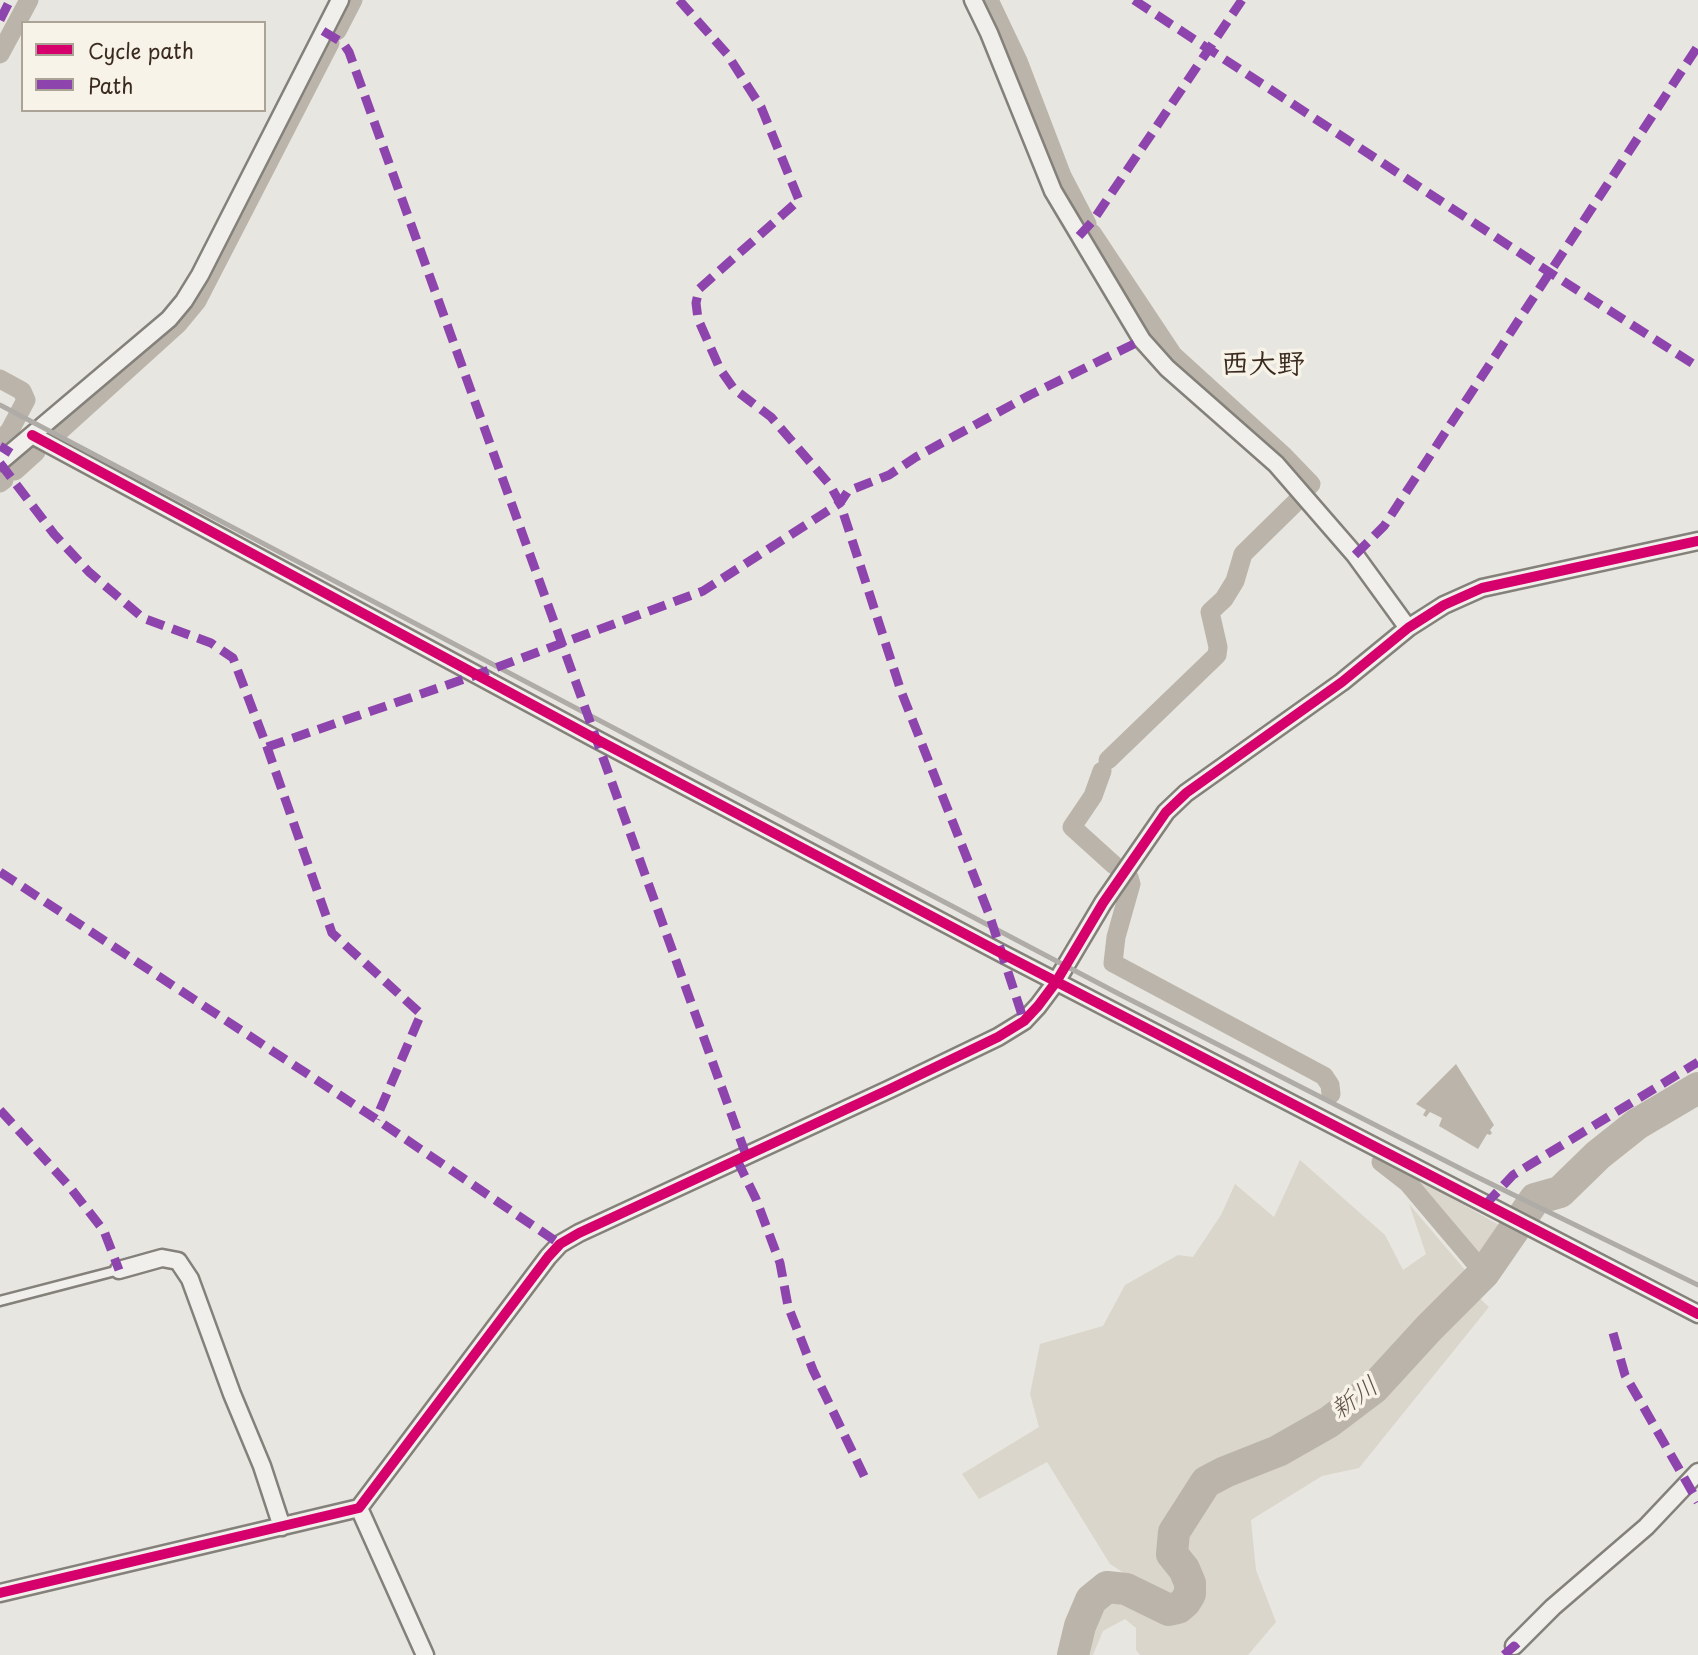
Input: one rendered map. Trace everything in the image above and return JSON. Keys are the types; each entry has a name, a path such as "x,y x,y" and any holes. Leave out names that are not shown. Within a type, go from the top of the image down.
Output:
{"street":[{"path":"0,462 169,319 184,301 200,275 340,0"},
{"path":"973,0 1053,191 1142,340 1167,368 1276,464 1301,491 1355,555 1408,628"},
{"path":"32,435 582,732 1056,982 1698,1314"},
{"path":"0,1593 359,1508 560,1244 998,1037 1024,1021 1056,982 1103,902 1166,812 1186,793 1342,682 1408,628 1444,605 1482,588 1698,541"},
{"path":"119,1270 162,1258 178,1261 190,1279 232,1394 262,1466 282,1527"},
{"path":"1514,1646 1553,1607 1646,1527 1698,1472"},
{"path":"359,1508 425,1655"}],"lane":[{"path":"0,1301 119,1270"}],"shaded area":[{"path":"1456,1064 1494,1125 1490,1130 1492,1133 1487,1134 1478,1149 1439,1126 1442,1118 1430,1112 1426,1117 1423,1115 1426,1110 1416,1104"},
{"path":"1300,1160 1385,1235 1403,1270 1426,1254 1409,1204 1466,1271 1420,1323 1355,1386 1311,1418 1197,1475 1166,1525 1160,1544 1166,1570 1178,1582 1174,1597 1156,1594 1110,1564 1047,1462 979,1499 962,1474 1039,1427 1030,1394 1040,1344 1103,1326 1125,1285 1178,1255 1193,1257 1221,1215 1235,1184 1274,1217"},
{"path":"1410,1174 1504,1228 1481,1258"},
{"path":"1474,1293 1489,1307 1359,1468 1322,1476 1251,1520 1256,1570 1276,1622 1248,1655 1140,1655 1136,1650 1136,1628 1125,1619 1103,1631 1093,1655 1080,1655 1094,1613 1110,1597 1172,1615 1192,1601 1194,1584 1177,1548 1183,1527 1212,1489 1344,1423 1393,1379"}],"waterway":[{"path":"0,54 29,0"},
{"path":"337,31 353,0"},
{"path":"989,0 1018,61 1062,176 1087,224"},
{"path":"52,438 178,324 197,301 330,43"},
{"path":"1092,233 1173,355 1284,456 1311,484 1309,486"},
{"path":"0,379 22,391 26,400 9,432 4,436"},
{"path":"15,471 36,452"},
{"path":"0,483 4,480"},
{"path":"1108,760 1217,655 1218,647 1210,612 1224,599 1235,581 1243,554 1297,501"},
{"path":"1102,771 1093,796 1072,827 1114,865"},
{"path":"1129,877 1131,884 1116,937 1113,963 1324,1076 1330,1085 1331,1094"},
{"name":"新川","path":"1073,1655 1080,1626 1091,1600 1107,1587 1126,1589 1169,1610 1178,1608 1185,1602 1190,1594 1190,1583 1184,1569 1172,1554 1174,1532 1206,1482 1278,1451 1329,1422 1374,1388 1484,1273 1535,1199 1560,1192 1598,1155 1637,1124 1698,1088"},
{"path":"1381,1162 1408,1183 1484,1273"}],"railway":[{"path":"0,405 1121,995 1475,1176 1698,1285"}],"marked path":[{"path":"0,20 10,0"},
{"path":"679,0 727,54 761,107 799,200 699,289 696,303 698,319 720,369 734,389 771,417 830,485 840,503 901,691 989,914 1024,1021"},
{"path":"1134,0 1698,367"},
{"path":"1079,236 1092,222 1242,0"},
{"path":"323,31 343,43 349,52 746,1155"},
{"path":"1355,555 1384,526 1698,46"},
{"path":"267,747 476,675 703,591 840,503 848,491 889,475 916,457 1030,395 1142,340"},
{"path":"0,446 11,453"},
{"path":"0,463 54,534 89,572 143,618 211,643 233,658 332,933 421,1014 376,1119"},
{"path":"0,872 376,1119 560,1244"},
{"path":"1485,1205 1513,1175 1698,1062"},
{"path":"0,1110 69,1186 104,1231 119,1270"},
{"path":"737,1160 756,1199 780,1263 788,1306 813,1370 867,1482"},
{"path":"1613,1333 1625,1375 1698,1502"},
{"path":"1504,1655 1514,1646 1522,1655"}],"cycle path":[{"path":"32,435 594,738 1001,953 1698,1314"},
{"path":"0,1593 359,1508 560,1244 890,1089 998,1037 1024,1021 1056,982 1103,903 1166,812 1186,793 1342,682 1408,628 1444,605 1482,588 1698,541"}],"district":[{"name":"西大野","path":"1263,365"}]}
